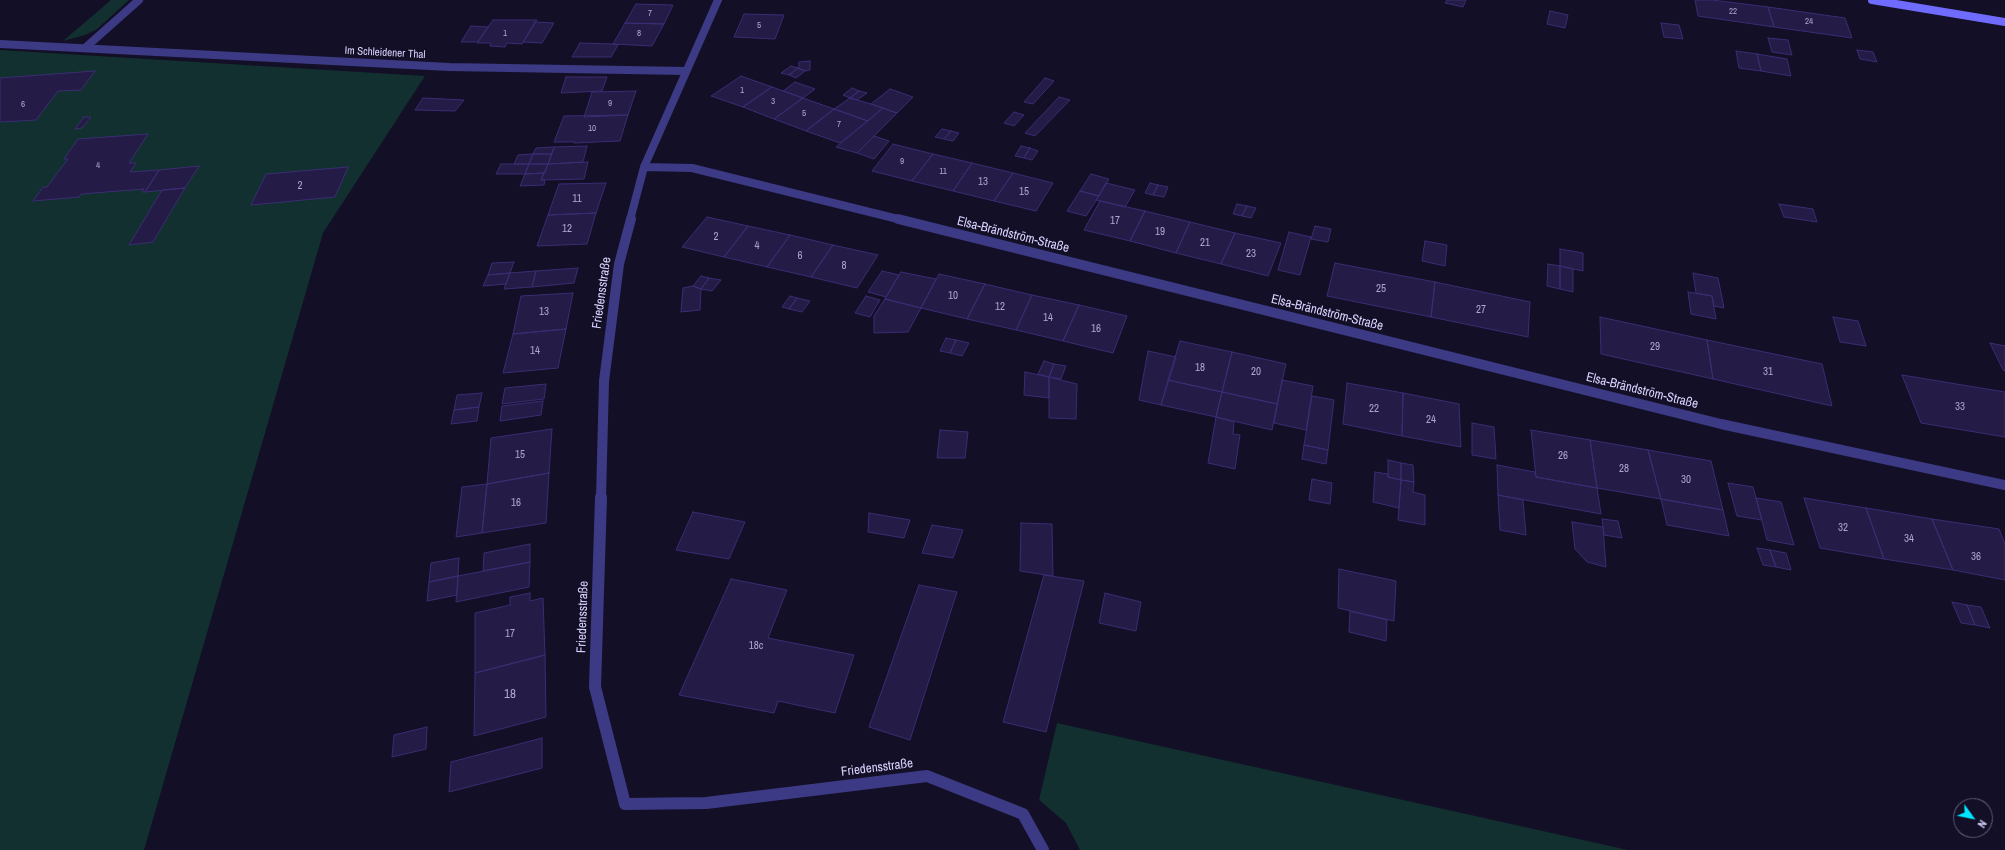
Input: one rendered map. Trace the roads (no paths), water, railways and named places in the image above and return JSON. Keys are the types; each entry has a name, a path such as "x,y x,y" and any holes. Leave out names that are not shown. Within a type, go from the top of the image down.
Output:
{"main road":[{"path":"1872,0 2005,22"}],"street":[{"path":"85,48 139,0"},
{"name":"Friedensstraße","path":"718,0 685,71 644,167 620,264 604,381 595,687 626,804 706,803 927,776 1023,814 1043,850"},
{"name":"Im Schleidener Thal","path":"0,44 449,67 685,71"},
{"name":"Elsa-Brändström-Straße","path":"644,167 692,168 1721,424 2005,485"}]}
